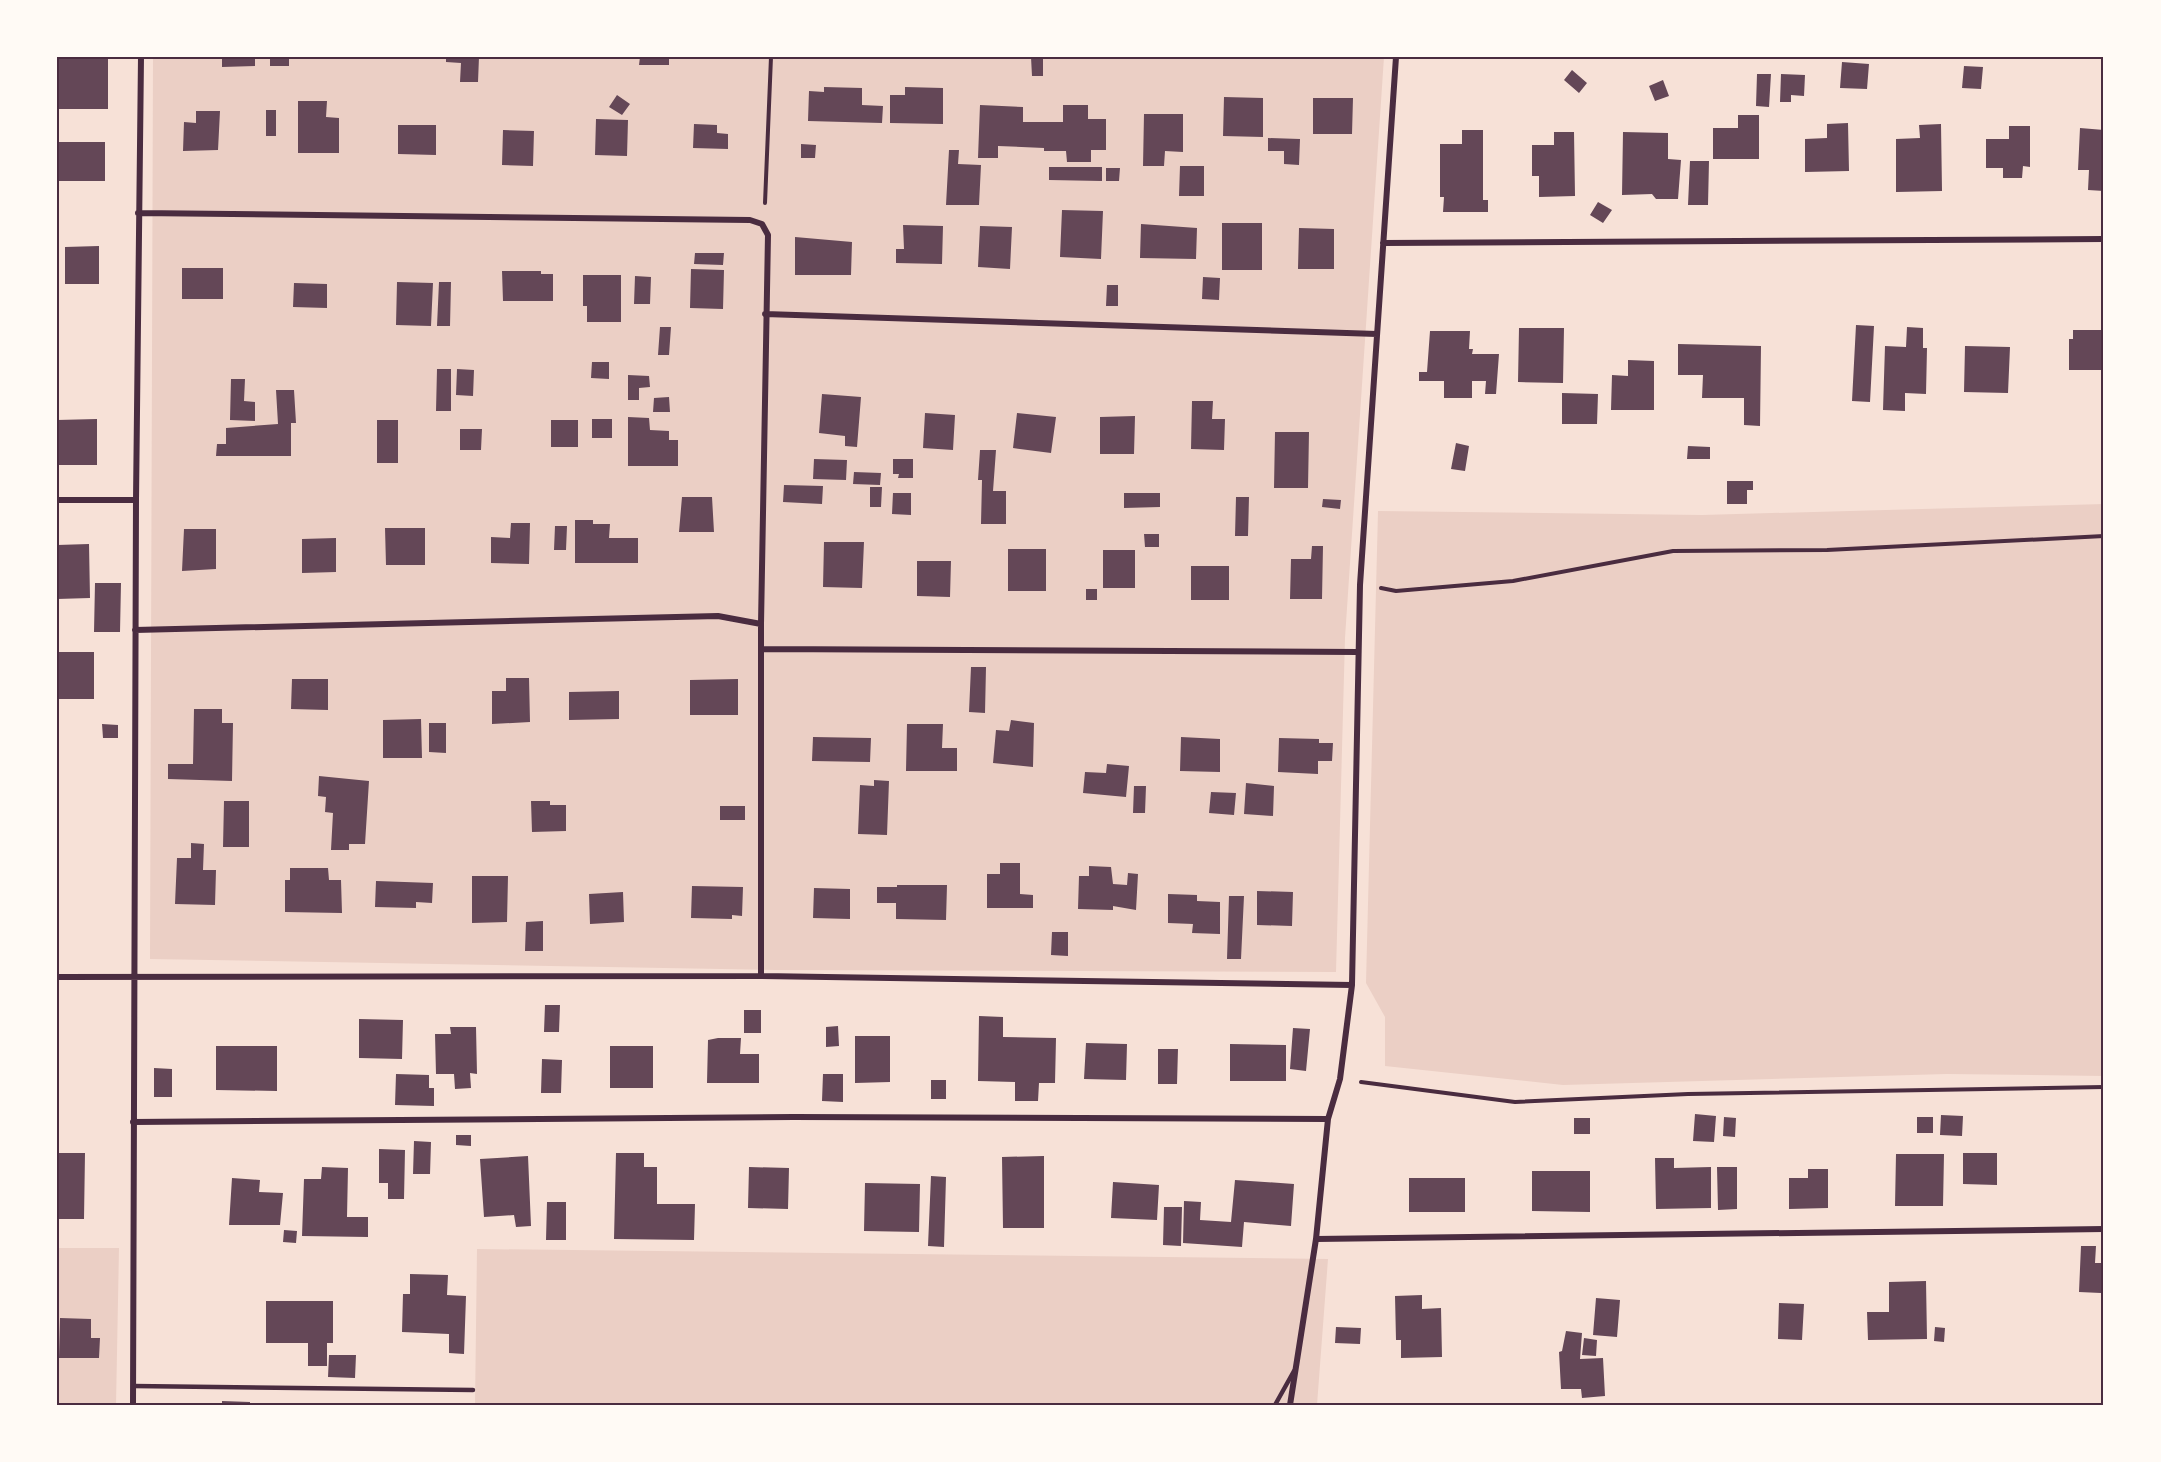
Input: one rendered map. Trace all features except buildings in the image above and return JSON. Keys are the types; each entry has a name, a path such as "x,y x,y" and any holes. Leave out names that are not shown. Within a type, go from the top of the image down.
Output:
{"street":[{"path":"133,1405 135,630 141,57"},
{"path":"1290,1405 1307,1284 1316,1239 1328,1119 1340,1079 1352,984 1360,585 1396,57"},
{"path":"138,213 750,220 762,224 768,235 760,649 761,976"},
{"path":"1383,243 2104,238"},
{"path":"765,314 1377,334"},
{"path":"57,500 136,500"},
{"path":"135,630 718,616 761,624"},
{"path":"760,649 1358,652"},
{"path":"57,977 761,976 1352,984"},
{"path":"133,1122 782,1117 1328,1119"},
{"path":"1316,1239 2104,1229"}],"lane":[{"path":"1275,1405 1296,1366"},
{"path":"133,1386 473,1390"}],"path":[{"path":"762,224 771,57"},
{"path":"1360,585 1396,591 1513,581 1673,551 1827,550 2104,536"},
{"path":"1340,1079 1515,1102 1688,1094 2104,1087"}],"shaded area":[{"path":"153,57 1384,57 1345,638 1336,972 776,970 150,959"},
{"path":"2104,504 2104,1076 1947,1074 1563,1085 1385,1066 1385,1017 1366,983 1378,511 1702,515"},
{"path":"57,1248 119,1248 116,1405 57,1405"},
{"path":"477,1249 1328,1259 1317,1405 475,1405"}]}
